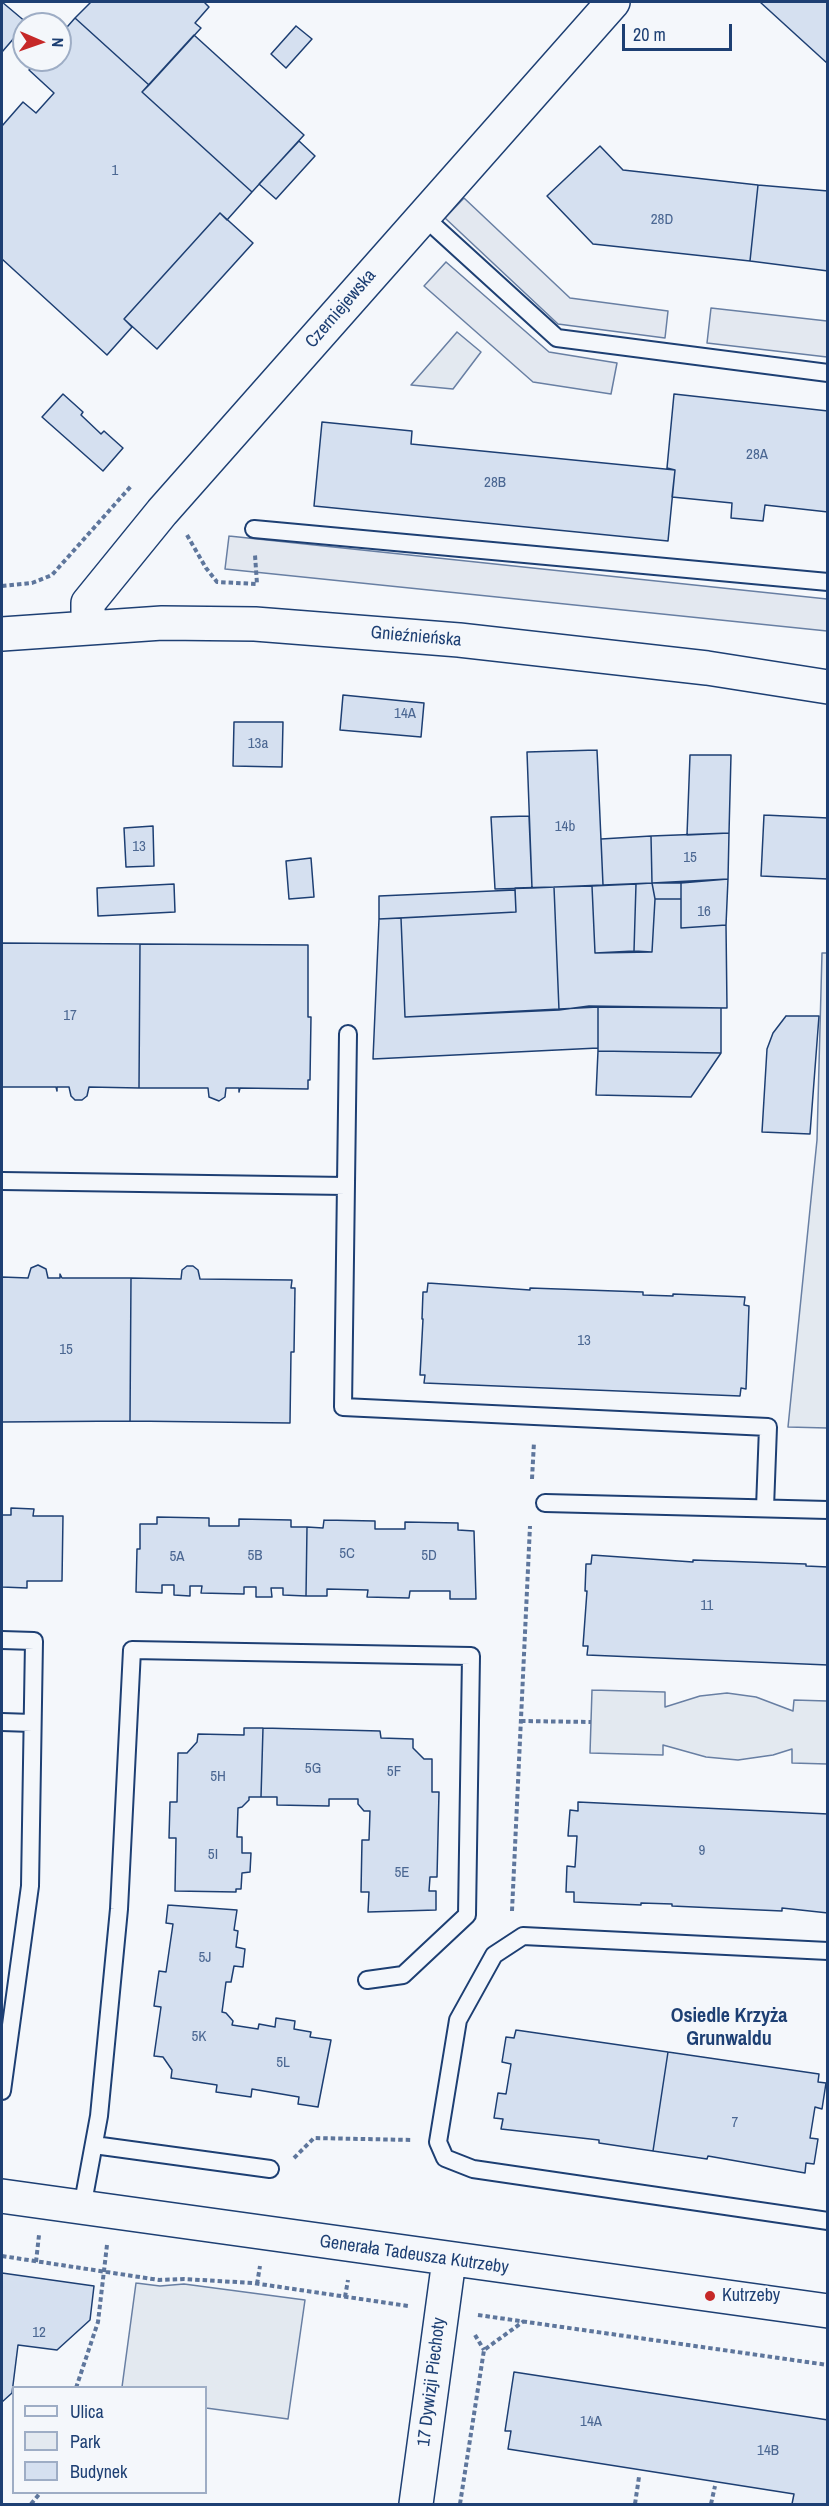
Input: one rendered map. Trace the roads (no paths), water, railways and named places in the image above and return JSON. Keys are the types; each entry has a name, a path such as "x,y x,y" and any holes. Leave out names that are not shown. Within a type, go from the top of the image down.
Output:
{"street":[{"name":"Czerniejewska","path":"88,626 88,603 162,512 614,2"},
{"name":"Gnieźnieńska","path":"2,634 162,622 255,624 459,640 707,668 828,687"},
{"name":"Generała Tadeusza Kutrzeby","path":"2,2196 448,2260 828,2311"},
{"name":"17 Dywizji Piechoty","path":"416,2505 448,2260"}],"lane":[{"path":"423,216 556,338 828,373"},
{"path":"254,529 828,582"},
{"path":"348,1034 343,1407 768,1426 765,1508"},
{"path":"2,1181 346,1186"},
{"path":"545,1503 828,1510"},
{"path":"2,1640 34,1641 30,1886 2,2091"},
{"path":"97,2210 94,2145 99,2116 119,1909 132,1650 471,1656 467,1915 403,1975 367,1980"},
{"path":"2,1722 32,1723"},
{"path":"828,1950 523,1936 494,1955 458,2020 438,2142 445,2158 473,2169 828,2221"},
{"path":"94,2145 270,2169"}],"place":[{"name":"Kutrzeby","path":"710,2296"}],"district":[{"name":"Osiedle Krzyża Grunwaldu","path":"729,2028"}]}
